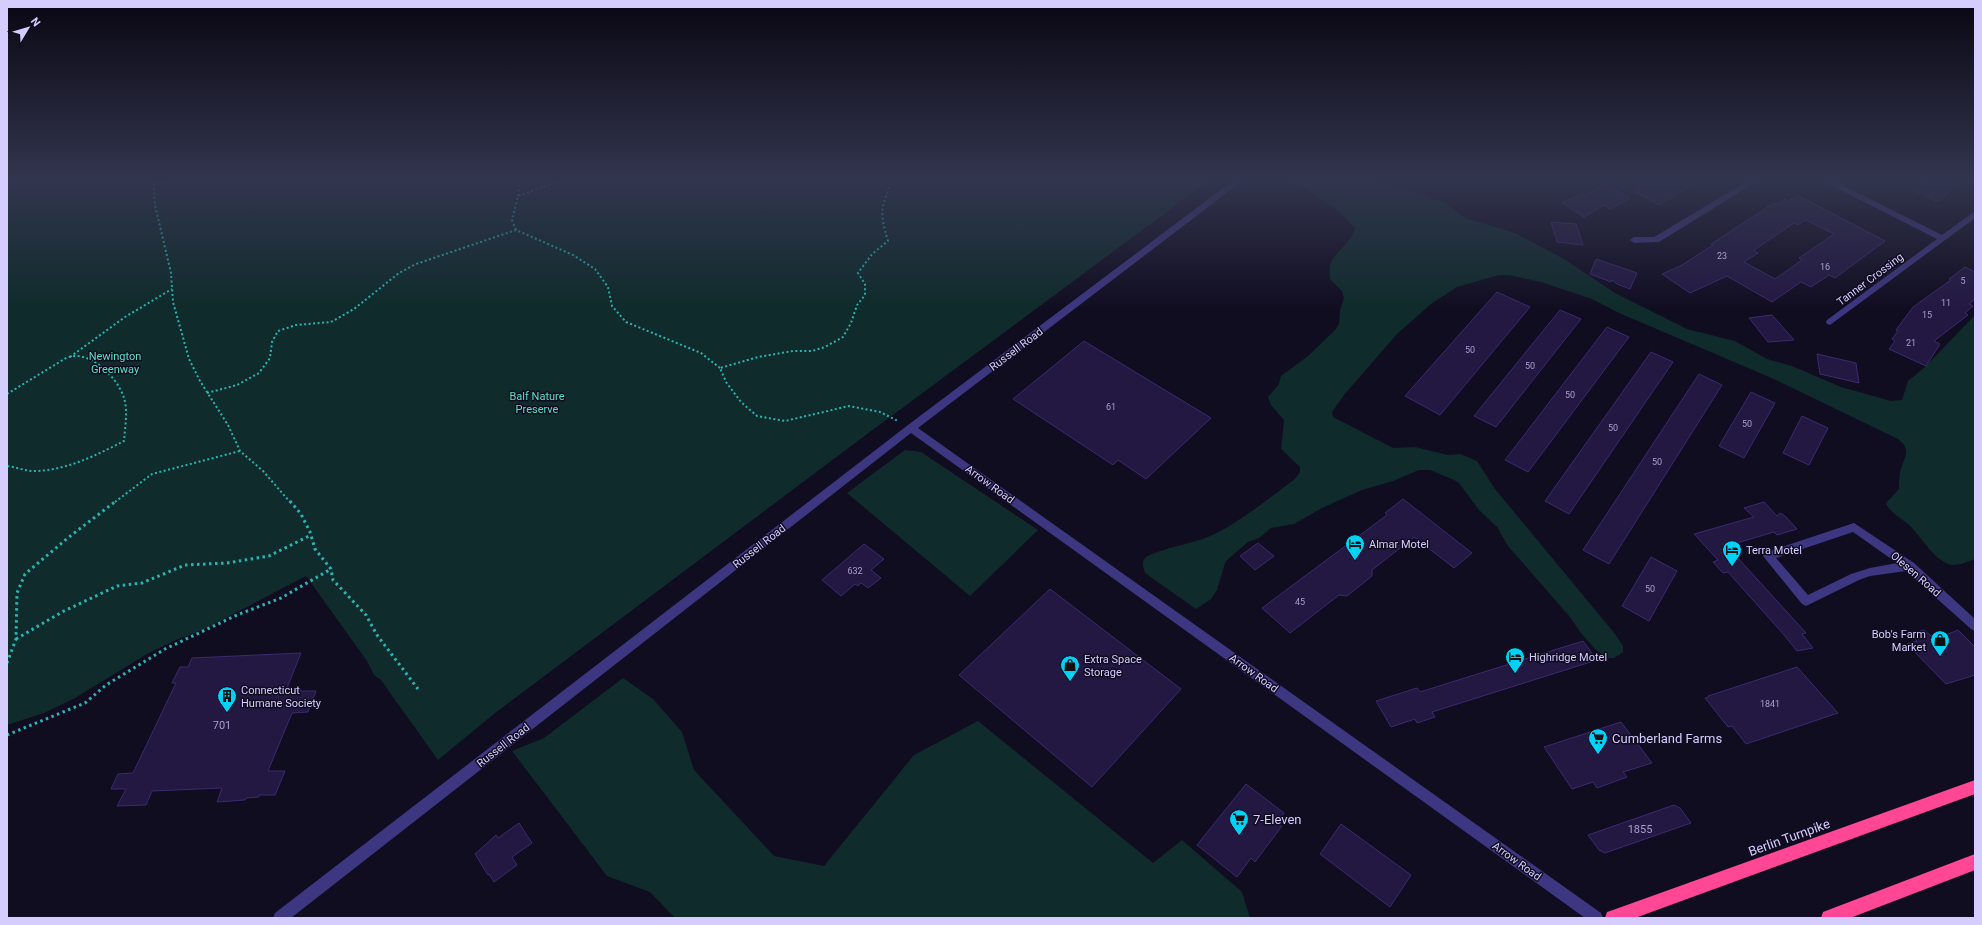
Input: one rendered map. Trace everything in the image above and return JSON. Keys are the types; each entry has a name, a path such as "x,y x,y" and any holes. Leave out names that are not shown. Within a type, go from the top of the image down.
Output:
{"highway":[{"name":"Berlin Turnpike","path":"1613,918 1975,787"},
{"path":"1829,918 1975,862"}],"street":[{"name":"Russell Road","path":"280,918 911,428 1185,222"},
{"path":"1634,240 1656,240 1686,222"},
{"path":"1910,222 1942,238"},
{"name":"Tanner Crossing","path":"1830,322 1964,222"},
{"name":"Arrow Road","path":"911,428 1596,918"},
{"name":"Olesen Road","path":"1910,566 1870,572 1855,577 1806,601 1768,556 1854,527 1910,566 1975,626"}],"path":[{"path":"159,222 171,273 173,302 189,360 207,393 228,425 240,451 263,471 301,514 315,549 331,569 332,580 341,587 366,615 377,635 418,689"},
{"path":"513,222 516,230"},
{"path":"720,368 793,351 812,351 843,337 851,323 857,305 865,295 866,284 858,273 872,254 888,241 883,222"},
{"path":"207,393 237,385 259,373 270,358 272,342 278,331 296,324 331,322 354,309 399,274 416,264 516,230 573,255 595,269 608,287 612,306 626,322 701,353 720,368 726,382 742,402 757,416 785,421 849,406 880,412 911,428"},
{"path":"7,394 69,357 125,317 172,289"},
{"path":"7,466 34,471 62,466 101,453 124,441 126,419 124,396 113,379 104,368 93,361 69,357"},
{"path":"7,663 16,639 17,593 25,574 69,537 152,474 240,451"},
{"path":"16,639 62,612 117,586 142,583 185,565 227,564 269,556 311,536"},
{"path":"7,736 85,703 106,685 165,649 237,615 281,598 331,569"}],"green space":[{"name":"Balf Nature Preserve","path":"7,222 1153,222 495,713 438,760 381,680 374,675 367,661 306,576 205,629 176,640 147,654 75,698 44,713 7,725"},
{"path":"1350,222 1479,222 1515,233 1564,259 1615,293 1687,329 1735,341 1767,359 1792,366 1841,387 1891,401 1902,400 1908,381 1925,367 1975,315 1975,559 1962,564 1947,564 1935,555 1913,529 1888,507 1886,503 1899,489 1901,468 1906,455 1903,443 1898,439 1774,379 1619,313 1592,299 1541,282 1509,275 1499,275 1457,287 1431,304 1397,334 1344,395 1332,412 1333,417 1393,448 1415,447 1448,455 1460,454 1477,461 1495,489 1615,634 1623,646 1623,652 1614,658 1607,658 1595,649 1570,617 1508,546 1497,527 1479,510 1459,483 1430,470 1419,470 1393,481 1362,490 1322,508 1294,524 1271,528 1259,538 1248,542 1228,559 1225,563 1217,590 1211,599 1196,609 1145,573 1143,561 1149,555 1199,540 1227,527 1251,512 1295,479 1300,472 1300,467 1281,449 1284,420 1271,405 1268,397 1279,384 1281,376 1308,356 1335,330 1339,324 1340,310 1344,298 1342,291 1330,279 1330,264 1351,237 1355,228"},
{"path":"905,450 921,452 1038,530 970,596 847,493"},
{"path":"623,678 653,699 682,732 694,770 774,856 824,866 914,755 978,721 1153,863 1182,840 1242,892 1250,918 675,918 650,892 607,876 512,751 544,738"}],"building":[{"path":"1551,222 1576,224 1583,245 1557,242"},
{"path":"1745,222 1803,222 1798,225 1794,223 1754,250 1758,253 1744,262 1775,279 1802,260 1799,258 1834,234 1810,222 1849,222 1885,241 1835,278 1829,275 1811,287 1801,282 1772,302 1727,276 1690,293 1662,274 1682,265 1713,245 1711,244"},
{"path":"1596,259 1637,273 1630,289 1617,284 1612,280 1611,282 1590,274"},
{"path":"1965,267 1975,272 1975,299 1969,304 1973,306 1965,313 1968,315 1934,341 1940,344 1926,366 1889,349 1895,341 1892,339 1898,331 1896,330 1913,307 1951,280 1949,279"},
{"path":"1497,292 1530,307 1440,415 1405,396"},
{"path":"1560,310 1581,319 1496,427 1474,416"},
{"path":"1772,315 1794,340 1768,342 1749,318"},
{"path":"1607,327 1629,337 1528,472 1505,460"},
{"path":"1084,341 1211,418 1146,479 1118,460 1113,465 1013,399"},
{"path":"1651,352 1673,362 1569,514 1545,501"},
{"path":"1817,354 1856,363 1859,383 1820,374"},
{"path":"1699,374 1722,385 1609,564 1583,550"},
{"path":"1751,392 1775,403 1744,458 1719,446"},
{"path":"1802,416 1828,428 1809,465 1783,453"},
{"name":"Almar Motel","path":"1403,499 1472,553 1454,568 1414,537 1372,570 1372,576 1347,596 1339,595 1290,633 1262,608 1387,515 1385,513"},
{"name":"Terra Motel","path":"1764,502 1777,516 1780,513 1785,516 1797,529 1777,535 1774,532 1727,546 1806,633 1802,634 1813,648 1797,651 1728,572 1723,573 1713,562 1718,560 1694,534 1754,517 1744,508"},
{"path":"1258,543 1274,556 1255,570 1240,556"},
{"path":"864,544 884,559 871,570 881,578 868,588 861,583 858,586 855,584 841,596 822,580"},
{"path":"1651,557 1677,571 1649,621 1622,606"},
{"name":"Extra Space Storage","path":"1050,589 1181,689 1092,787 959,675"},
{"path":"1924,630 1931,636 1938,634 1941,637 1958,630 1975,647 1975,675 1946,684 1907,644 1917,641 1910,634"},
{"name":"Highridge Motel","path":"1583,641 1597,660 1432,712 1435,717 1417,723 1415,719 1391,727 1376,701 1417,688 1420,692"},
{"name":"Connecticut Humane Society","path":"301,653 287,688 291,687 290,690 316,691 308,712 292,713 268,771 285,771 275,795 259,795 259,797 246,798 245,800 217,802 222,788 152,791 146,805 117,806 126,789 111,789 118,774 133,773 176,683 172,683 180,667 188,667 192,658"},
{"path":"1797,667 1838,713 1746,744 1732,726 1728,727 1705,698 1709,697 1708,696"},
{"name":"Cumberland Farms","path":"1621,722 1652,763 1623,772 1627,777 1597,788 1593,782 1572,789 1544,747"},
{"name":"7-Eleven","path":"1246,784 1284,813 1277,822 1282,826 1255,862 1251,858 1237,877 1197,845"},
{"path":"1674,805 1680,808 1691,823 1605,853 1599,850 1588,835"},
{"path":"519,823 532,843 512,857 517,865 494,882 475,854 496,835 498,838"},
{"name":"7-Eleven","path":"1341,824 1411,875 1390,907 1320,854"}],"place":[{"name":"Almar Motel","path":"1355,561"},
{"name":"Terra Motel","path":"1732,567"},
{"name":"Bob's Farm Market","path":"1940,657"},
{"name":"Highridge Motel","path":"1515,674"},
{"name":"Extra Space Storage","path":"1070,682"},
{"name":"Connecticut Humane Society","path":"227,713"},
{"name":"Cumberland Farms","path":"1598,755"},
{"name":"7-Eleven","path":"1239,836"}],"park label":[{"name":"Newington Greenway","path":"115,362"}]}
